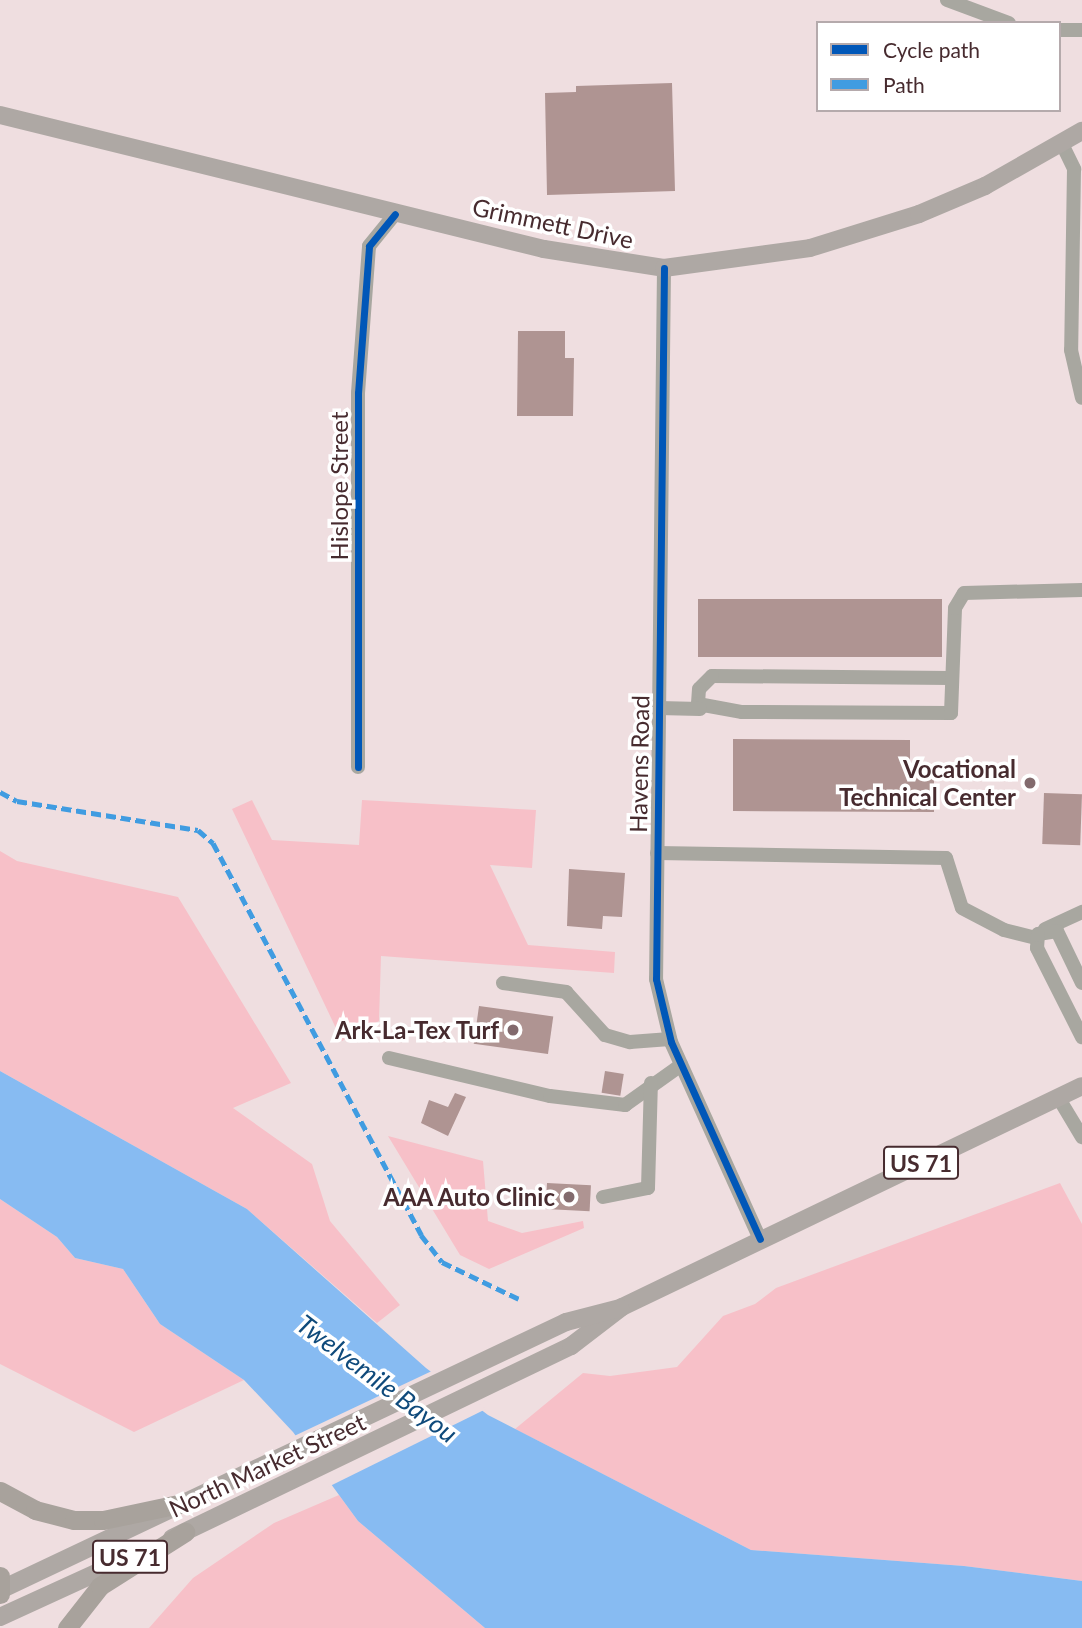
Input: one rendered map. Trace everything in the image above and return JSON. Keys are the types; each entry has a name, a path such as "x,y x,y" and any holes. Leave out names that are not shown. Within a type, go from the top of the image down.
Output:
{"highway":[{"path":"0,1491 35,1510 74,1520 103,1520 179,1504"},
{"path":"67,1628 100,1586 185,1532"},
{"path":"0,1576 0,1591"}],"main road":[{"name":"Grimmett Drive","path":"0,115 395,214 592,259 664,268 766,257 868,231 950,202 1082,131"},
{"name":"North Market Street","path":"0,1617 260,1498 571,1346 622,1307 1082,1086"},
{"name":"North Market Street","path":"0,1591 566,1322 622,1307"}],"street":[{"path":"947,0 1004,21"},
{"path":"1061,30 1082,30"},
{"path":"1062,144 1074,169 1071,350 1082,398"},
{"name":"Hislope Street","path":"358,767 358,393 369,246 395,214"},
{"name":"Havens Road","path":"664,268 656,979 670,1039 760,1239"},
{"path":"659,708 951,713 950,678 955,608 964,593 1082,590"},
{"path":"700,709 699,690 712,676 950,678"},
{"path":"657,853 946,858 962,908 1004,930 1040,934 1056,931 1075,958 1082,983"},
{"path":"1040,934 1082,912"},
{"path":"1040,934 1051,976 1082,1037"},
{"path":"1051,976 1059,965 1075,958"},
{"path":"503,983 566,992 604,1035 629,1042 670,1039"},
{"path":"1064,1001 1082,989"},
{"path":"389,1058 550,1096 625,1105 637,1101 651,1083 681,1065"},
{"path":"603,1197 649,1188 651,1083"},
{"path":"1058,1097 1082,1138"}],"shaded area":[{"path":"252,800 272,840 359,845 362,800 536,810 532,868 490,865 528,945 615,952 614,973 381,956 379,1021 342,1041 232,809"},
{"path":"0,851 17,861 178,897 291,1083 233,1108 312,1164 330,1221 400,1305 377,1323 247,1209 0,1071"},
{"path":"388,1136 483,1161 488,1221 522,1233 583,1221 584,1228 489,1269 460,1255"},
{"path":"1060,1183 1082,1224 1082,1581 964,1566 751,1550 515,1429 583,1373 610,1376 677,1367 723,1316 755,1304 776,1288"},
{"path":"0,1199 57,1237 75,1258 123,1269 160,1324 244,1380 134,1432 0,1364"},
{"path":"339,1495 358,1521 485,1628 149,1628 193,1578 274,1523"}],"water":[{"name":"Twelvemile Bayou","path":"0,1071 247,1209 426,1368 488,1415 751,1550 964,1566 1082,1581 1082,1628 485,1628 358,1521 293,1432 244,1380 160,1324 123,1269 75,1258 57,1237 0,1199"}],"pier":[{"path":"434,1370 486,1409 328,1487 292,1437"}],"building":[{"path":"672,83 675,191 547,195 545,93 576,92 576,86"},
{"path":"518,331 565,331 565,358 574,358 573,416 517,416"},
{"path":"698,599 942,599 942,657 698,657"},
{"path":"733,739 910,740 910,765 934,765 934,812 733,811"},
{"path":"1044,793 1082,794 1080,845 1042,844"},
{"path":"569,869 625,873 622,917 603,916 602,929 567,926"},
{"name":"Ark-La-Tex Turf","path":"479,1006 553,1016 548,1054 474,1044"},
{"path":"605,1071 624,1074 620,1096 602,1093"},
{"path":"455,1093 466,1097 448,1136 421,1123 429,1100 448,1107"},
{"name":"AAA Auto Clinic","path":"547,1183 591,1185 590,1211 546,1209"}],"marked path":[{"path":"0,792 17,801 198,830 213,843 421,1235 442,1262 519,1299"}],"cycle path":[{"path":"358,767 358,393 369,246 395,214"},
{"path":"664,268 656,979 671,1042 760,1239"}],"place":[{"name":"Vocational Technical Center","path":"1030,783"},
{"name":"Ark-La-Tex Turf","path":"513,1030"},
{"name":"AAA Auto Clinic","path":"569,1197"}]}
